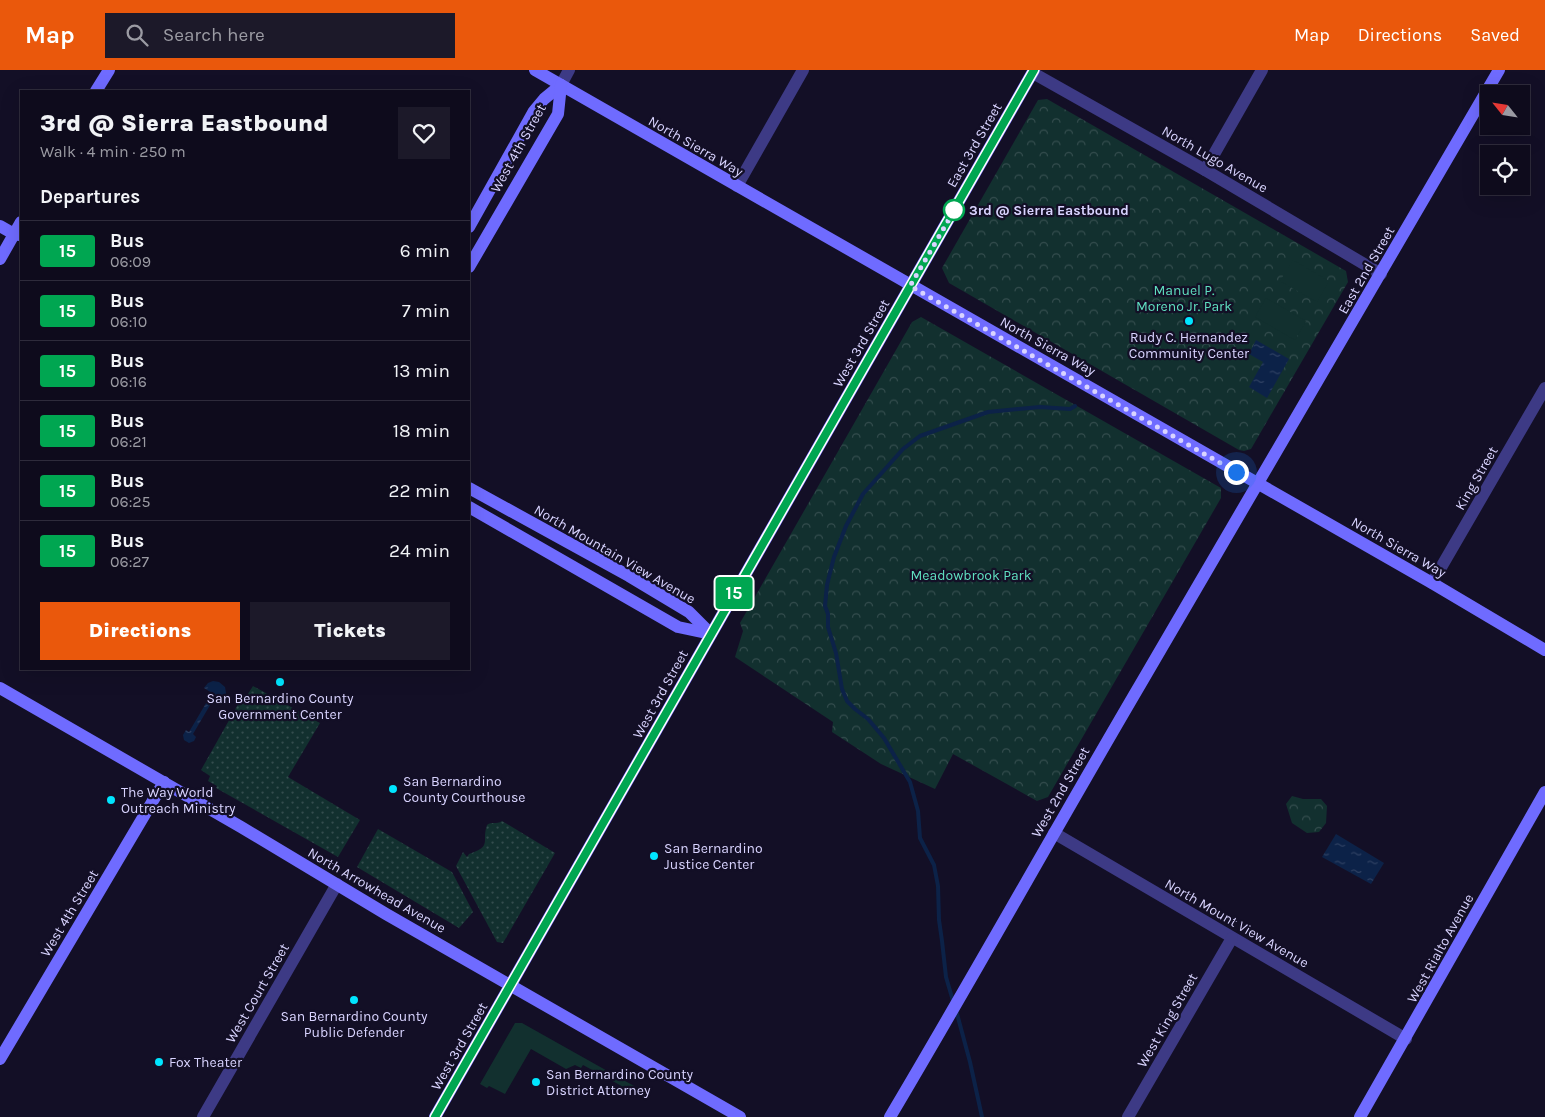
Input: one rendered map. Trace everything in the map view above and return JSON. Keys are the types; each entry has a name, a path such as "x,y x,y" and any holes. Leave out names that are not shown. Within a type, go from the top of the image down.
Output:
{"street":[{"path":"97,90 109,70"},
{"name":"North Sierra Way","path":"535,70 1432,583 1545,650"},
{"path":"561,85 568,70"},
{"path":"737,186 804,70"},
{"path":"1205,170 1262,70"},
{"name":"East 2nd Street","path":"1256,483 1381,274 1499,70"},
{"name":"North Lugo Avenue","path":"1033,72 1205,170 1381,274"},
{"name":"East 3rd Street","path":"910,286 1033,72"},
{"name":"West 4th Street","path":"470,225 534,111 544,99 561,85"},
{"name":"West 4th Street","path":"470,265 558,114 561,85"},
{"path":"0,226 19,238 0,259"},
{"name":"West 3rd Street","path":"435,1117 910,286"},
{"name":"King Street","path":"1432,583 1545,388"},
{"name":"West 2nd Street","path":"890,1117 939,1036 1256,483"},
{"name":"North Mountain View Avenue","path":"470,489 629,576 689,612 711,634"},
{"path":"470,508 678,627 711,634"},
{"name":"North Arrowhead Avenue","path":"0,688 740,1117"},
{"name":"West 4th Street","path":"0,1060 164,782"},
{"name":"West Rialto Avenue","path":"1360,1117 1545,792"},
{"name":"North Mount View Avenue","path":"1054,833 1406,1039"},
{"name":"West Court Street","path":"203,1117 337,884"},
{"name":"West King Street","path":"1128,1117 1232,938"}],"green space":[{"name":"Manuel P. Moreno Jr. Park","path":"1047,99 1346,271 1348,282 1251,449 1239,450 949,283 942,268 1038,100"},
{"path":"1293,260 1329,281 1317,302 1280,281"},
{"path":"1266,298 1306,321 1295,340 1255,317"},
{"name":"Meadowbrook Park","path":"921,317 1221,488 1221,498 1048,797 1037,801 953,754 935,789 881,764 832,732 833,722 735,657 743,631 740,623 912,322"},
{"path":"253,686 320,723 288,777 360,820 338,857 216,788 217,786 208,781 210,776 201,770 241,699 244,700"},
{"path":"1292,796 1303,799 1321,799 1327,806 1326,823 1319,832 1307,833 1292,823 1286,804"},
{"path":"502,821 555,853 503,943 497,942 456,866 463,852 467,857 484,846 487,825"},
{"path":"378,829 452,872 473,912 459,928 357,867"},
{"path":"515,1023 522,1023 643,1091 640,1096 583,1065 581,1068 575,1065 566,1069 531,1049 505,1094 489,1086 487,1088 480,1084"}],"water":[{"path":"1256,340 1289,359 1267,398 1249,387 1263,362 1249,354"},
{"path":"213,681 219,682 225,687 224,699 216,695 193,734 196,737 194,741 189,743 184,740 183,735 186,730 189,732 212,693 204,688"},
{"path":"1336,834 1384,863 1371,884 1322,857"}],"waterway":[{"path":"953,1001 946,977 939,920 938,886 934,865 920,838 918,811 910,782 884,738 868,719 847,701 842,689 836,653 828,627 828,614 825,606 827,585 834,557 846,526 863,494 903,449 920,436 988,412 1040,407 1070,409 1075,406"},
{"path":"956,1010 982,1117"}],"bus line":[{"name":"15","path":"435,1117 1034,70"}],"place":[{"name":"3rd @ Sierra Eastbound","path":"954,210"},
{"name":"Rudy C. Hernandez Community Center","path":"1189,321"},
{"name":"San Bernardino County Government Center","path":"280,682"},
{"name":"San Bernardino County Courthouse","path":"393,789"},
{"name":"The Way World Outreach Ministry","path":"111,800"},
{"name":"San Bernardino Justice Center","path":"654,856"},
{"name":"San Bernardino County Public Defender","path":"354,1000"},
{"name":"Fox Theater","path":"159,1062"},
{"name":"San Bernardino County District Attorney","path":"536,1082"}],"route":[{"path":"954,210 958,204 910,286 1236,472"}]}
